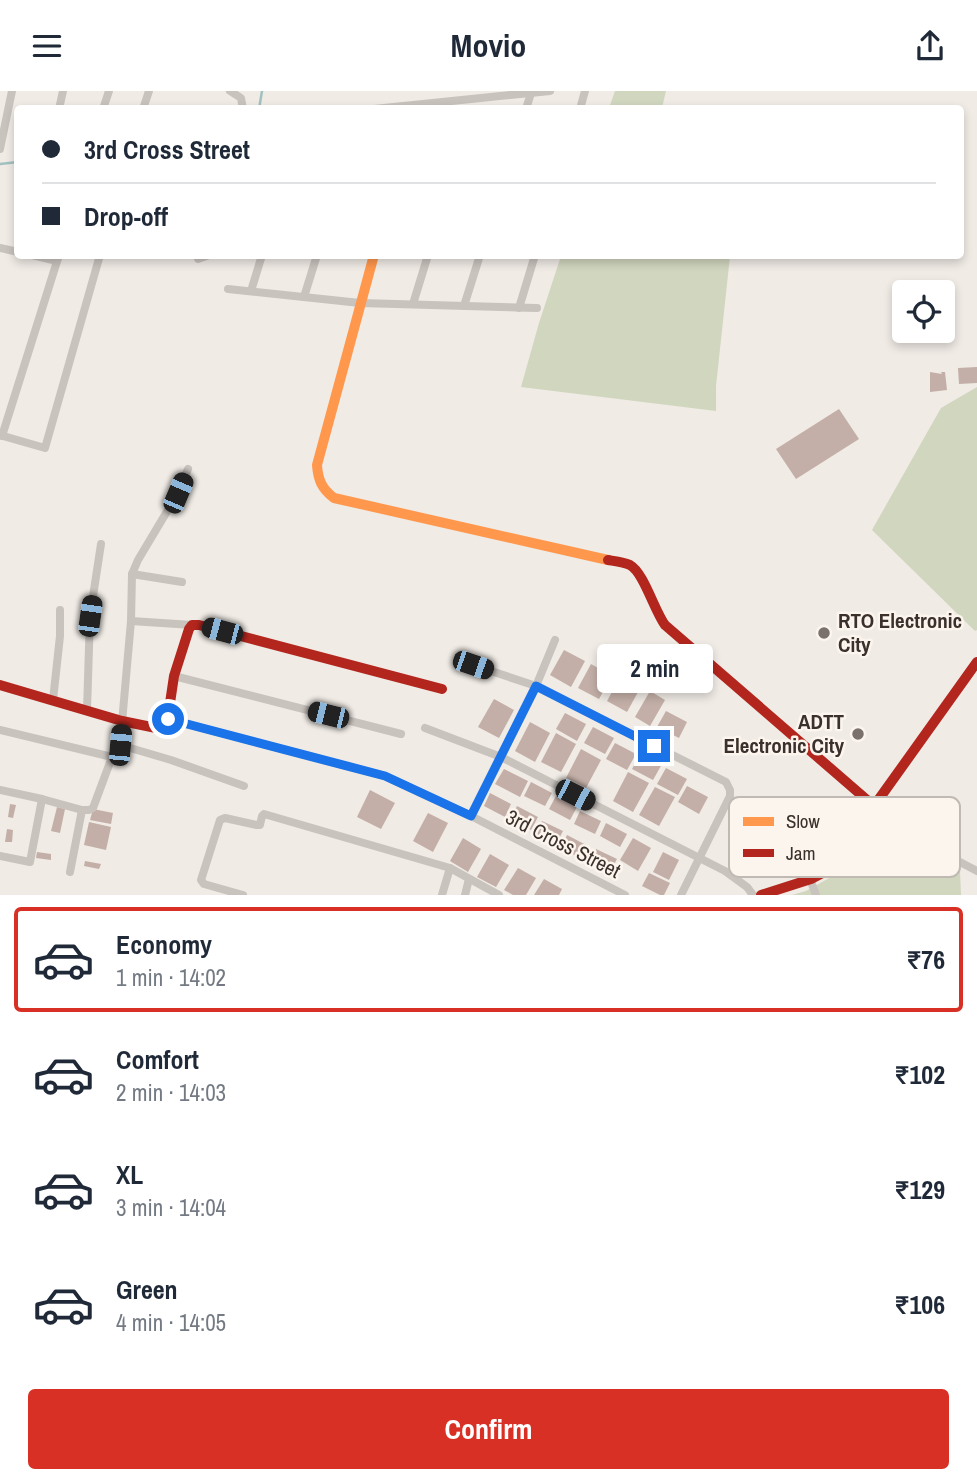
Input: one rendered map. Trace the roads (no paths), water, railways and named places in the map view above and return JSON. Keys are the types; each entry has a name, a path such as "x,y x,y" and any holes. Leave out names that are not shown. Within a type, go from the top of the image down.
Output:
{"street":[{"path":"0,149 12,91"},
{"path":"230,91 241,99 242,105"},
{"path":"425,105 550,91"},
{"path":"527,105 531,93"},
{"path":"476,105 478,98"},
{"path":"58,259 1,436 45,448 99,259"},
{"path":"251,291 261,259"},
{"path":"304,297 316,259"},
{"path":"373,259 317,465 317,477 322,489 334,498 630,565 645,583 654,609 665,625 864,797"},
{"path":"412,305 427,259"},
{"path":"464,306 479,259"},
{"path":"519,308 534,259"},
{"path":"228,289 360,303 537,308"},
{"path":"0,790 82,810 93,807 112,757 120,745 131,621 132,574 178,493 188,469"},
{"path":"87,710 90,616 101,544"},
{"path":"132,574 182,582"},
{"path":"53,699 60,610"},
{"path":"131,621 199,625 442,689"},
{"path":"0,685 122,721 166,730 174,676 188,629 192,625"},
{"path":"471,816 536,686 555,640"},
{"path":"880,797 977,662"},
{"path":"473,665 536,686 726,782 730,797"},
{"path":"174,676 401,734"},
{"name":"3rd Cross Street","path":"168,719 385,776 471,816 625,895"},
{"path":"425,728 501,757 729,874"},
{"path":"0,730 112,757"},
{"path":"120,745 244,786"},
{"path":"681,895 729,798"},
{"path":"0,856 30,862 42,799"},
{"path":"70,872 82,810"},
{"path":"243,895 204,884 201,880 220,820 225,818 260,825 264,814 450,868 499,895"},
{"path":"960,862 977,871"},
{"path":"442,895 450,868"},
{"path":"733,877 753,895"},
{"path":"761,895 814,877"},
{"path":"465,895 469,879"},
{"path":"810,879 816,895"}],"waterway":[{"path":"260,105 262,91"},
{"path":"0,164 14,162"}],"place":[{"name":"RTO Electronic City","path":"824,633"},
{"name":"ADTT Electronic City","path":"858,734"}]}
